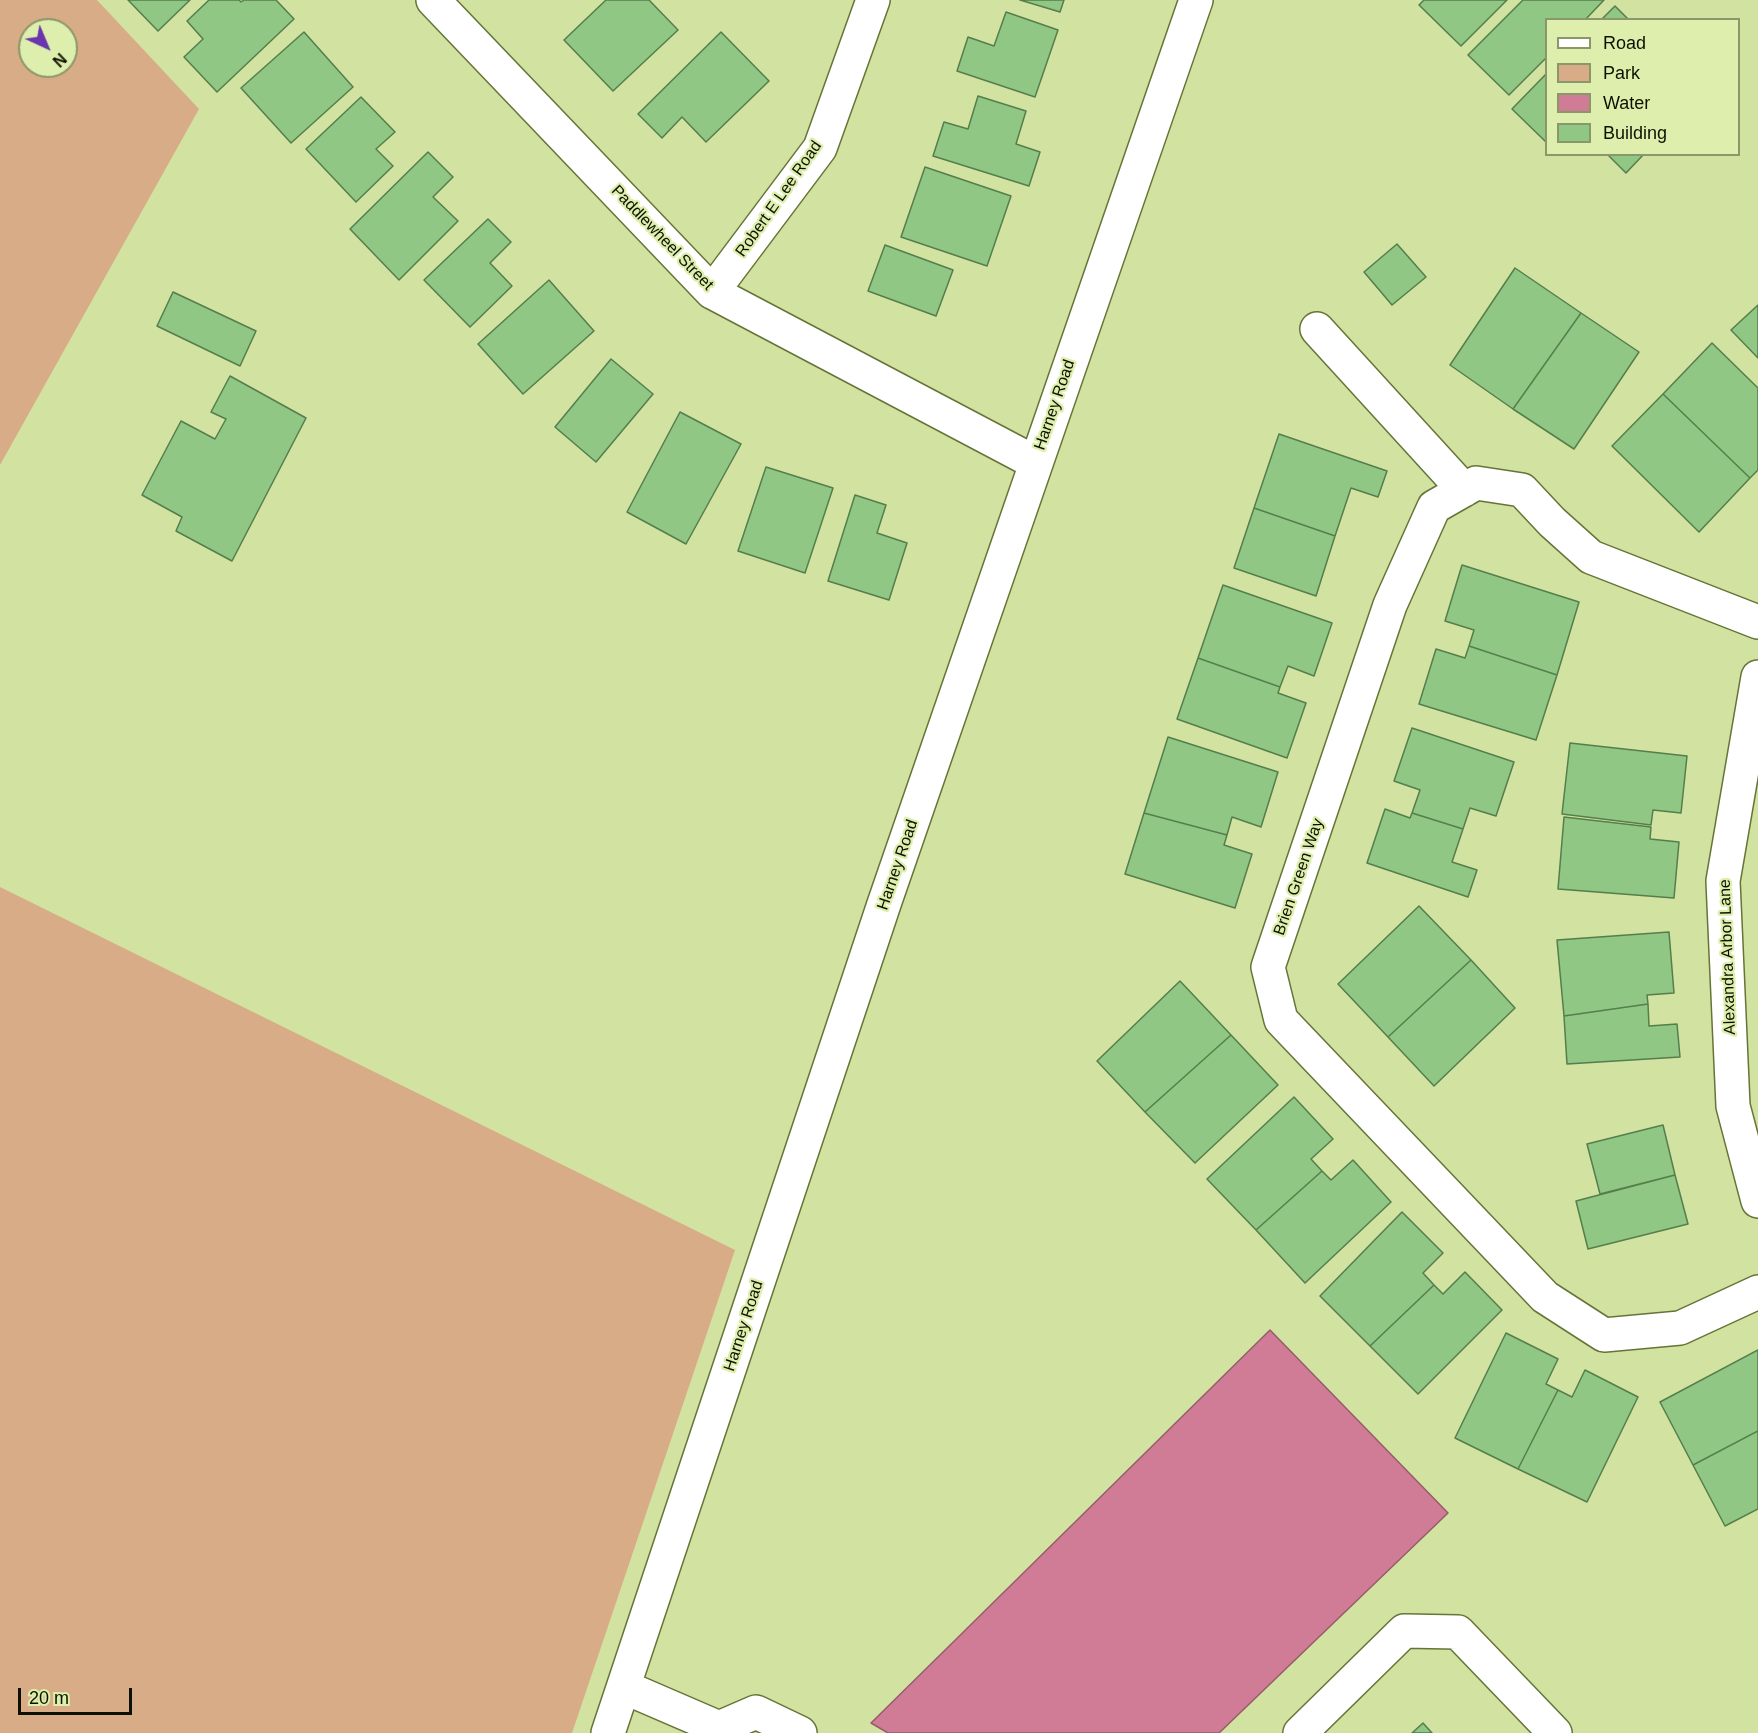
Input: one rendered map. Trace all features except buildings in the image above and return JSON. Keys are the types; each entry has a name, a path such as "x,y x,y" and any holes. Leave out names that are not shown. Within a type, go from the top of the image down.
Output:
{"street":[{"name":"Paddlewheel Street","path":"433,0 712,292 1036,463"},
{"name":"Robert E Lee Road","path":"712,292 820,148 873,0"},
{"name":"Harney Road","path":"608,1733 884,904 1196,0"},
{"path":"1317,329 1464,490"},
{"name":"Brien Green Way","path":"1758,622 1591,557 1552,522 1522,490 1476,483 1434,507 1390,605 1268,967 1281,1020 1545,1297 1604,1335 1680,1328 1758,1292"},
{"name":"Alexandra Arbor Lane","path":"1758,677 1723,881 1733,1106 1758,1201"},
{"path":"1300,1733 1404,1631 1458,1632 1555,1733"},
{"path":"624,1688 720,1730 756,1712 800,1733"}],"green space":[{"path":"0,0 97,0 199,109 0,465"},
{"path":"0,887 735,1250 572,1733 0,1733"}],"water":[{"path":"1270,1330 1448,1513 1219,1733 888,1733 871,1723"}]}
